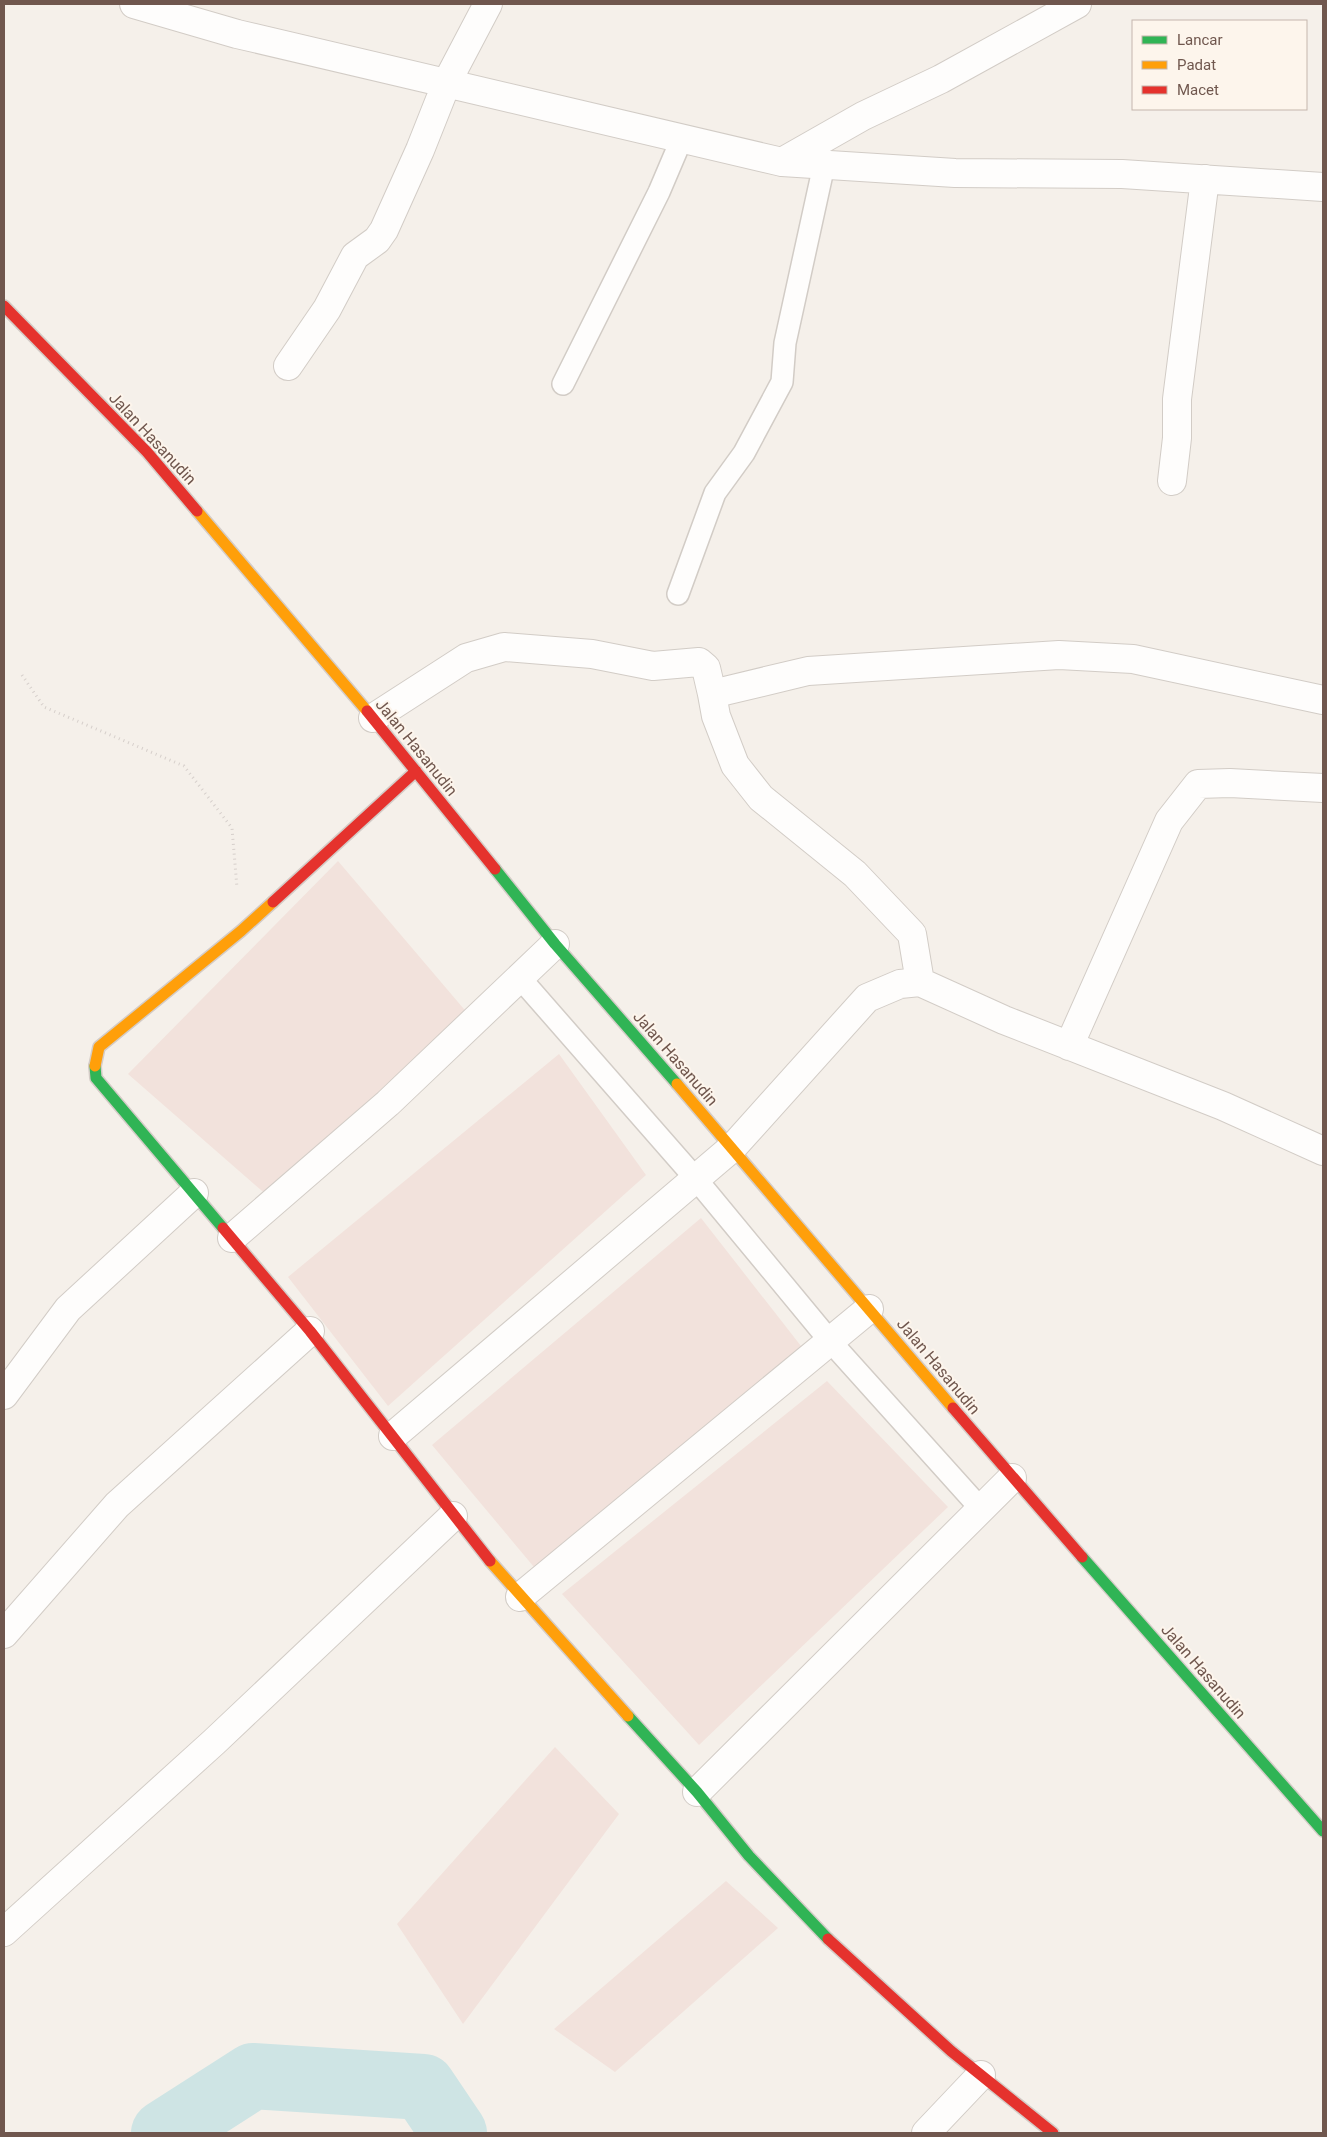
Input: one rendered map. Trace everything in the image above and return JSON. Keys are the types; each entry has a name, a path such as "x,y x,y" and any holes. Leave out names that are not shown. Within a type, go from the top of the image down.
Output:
{"main road":[{"name":"Jalan Hasanudin","path":"4,306 147,452 373,718 555,944 733,1147 1012,1478 1323,1831"},
{"path":"416,771 241,931 99,1047 94,1062 96,1078 310,1331 453,1516 520,1597 697,1792 749,1856 838,1951 981,2075 1053,2133"}],"street":[{"path":"134,4 236,34 782,162 956,172 1122,174 1323,187"},
{"path":"288,366 327,309 355,256 377,240 384,230 420,150 447,82 488,4"},
{"path":"782,162 863,116 941,79 1077,4"},
{"path":"1172,481 1177,438 1177,399 1205,179"},
{"path":"373,718 466,658 504,647 592,654 652,666 699,662 706,668 716,716 735,765 761,798 855,874 912,934 920,982"},
{"path":"712,694 808,671 1059,655 1133,659 1323,700"},
{"path":"1069,1046 1169,821 1198,784 1230,783 1323,788"},
{"path":"232,1238 388,1104 555,944"},
{"path":"393,1436 733,1147 867,998 900,984 920,982 1069,1046 1223,1106 1323,1151"},
{"path":"4,1395 68,1309 194,1193"},
{"path":"520,1597 869,1309"},
{"path":"4,1634 117,1505 310,1331"},
{"path":"697,1792 1012,1478"},
{"path":"4,1932 214,1742 453,1516"},
{"path":"926,2133 981,2075"}],"lane":[{"path":"563,384 659,192 682,138"},
{"path":"678,594 716,493 744,453 782,382 786,343 824,165"},
{"path":"520,978 696,1179 830,1341 981,1509"}],"path":[{"path":"22,675 44,707 184,766 232,828 241,931"}],"shaded area":[{"path":"338,861 469,1015 269,1197 128,1074"},
{"path":"559,1054 646,1175 388,1406 288,1277"},
{"path":"701,1218 808,1355 544,1579 432,1445"},
{"path":"827,1381 948,1507 699,1745 562,1594"},
{"path":"555,1747 619,1814 463,2024 397,1924"},
{"path":"726,1881 778,1928 615,2072 554,2029"}],"waterway":[{"path":"164,2133 253,2076 423,2087 454,2133"}],"traffic: fast":[{"path":"495,869 555,944 677,1084"},
{"path":"95,1066 96,1078 223,1228"},
{"path":"1082,1557 1323,1831"},
{"path":"628,1716 697,1792 749,1856 828,1939"}],"traffic: slow":[{"path":"197,511 367,711"},
{"path":"95,1066 99,1047 241,931 273,902"},
{"path":"677,1084 953,1408"},
{"path":"490,1561 628,1716"}],"traffic: jam":[{"path":"4,306 147,452 197,511"},
{"path":"367,711 495,869"},
{"path":"273,902 416,771"},
{"path":"223,1228 310,1331 490,1561"},
{"path":"953,1408 1082,1557"},
{"path":"828,1939 951,2051 1053,2133"}]}
